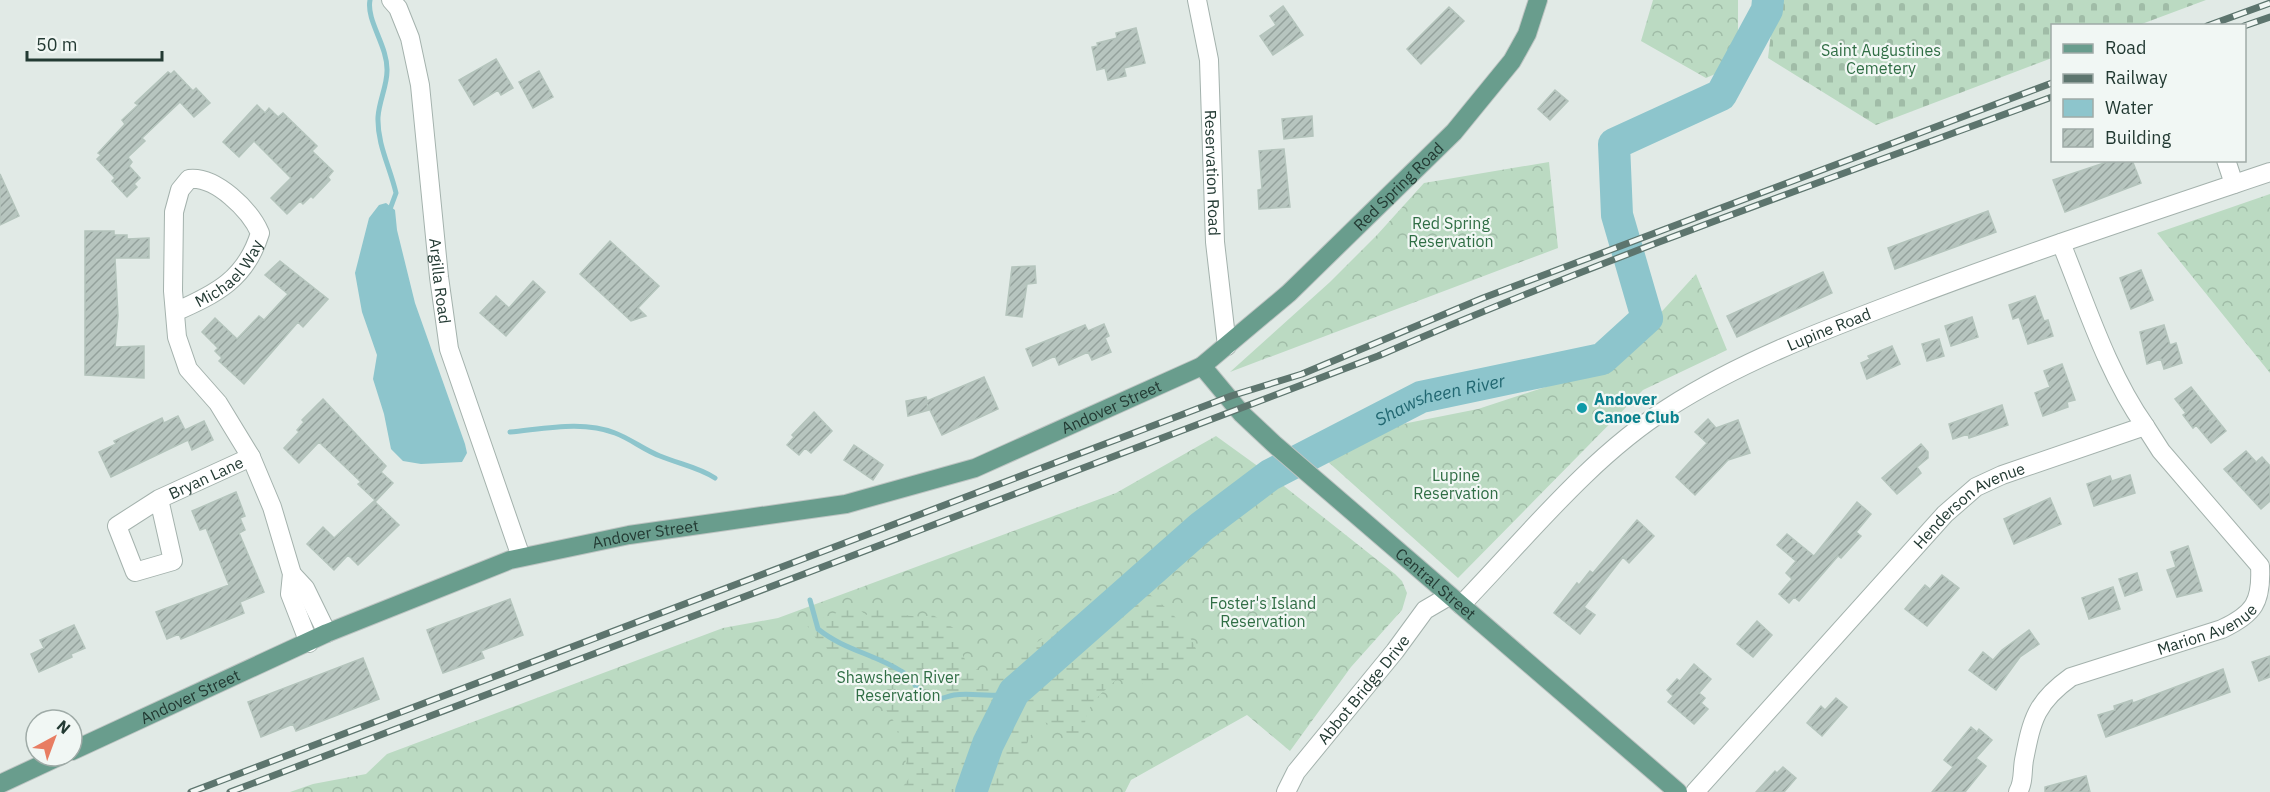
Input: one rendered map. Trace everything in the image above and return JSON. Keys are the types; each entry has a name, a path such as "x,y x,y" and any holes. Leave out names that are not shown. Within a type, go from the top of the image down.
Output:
{"main road":[{"name":"Red Spring Road","path":"1227,346 1289,293 1454,132 1512,61 1527,34 1538,0"},
{"name":"Andover Street","path":"84,746 327,633 521,557 629,535 846,504 964,471 1202,366 1227,346"},
{"name":"Central Street","path":"1202,366 1242,414 1274,444 1678,792"},
{"path":"0,784 34,768"}],"street":[{"name":"Argilla Road","path":"390,0 398,8 410,38 420,85 439,277 449,349 521,557"},
{"name":"Reservation Road","path":"1197,0 1209,60 1215,242 1227,346"},
{"path":"2227,162 2234,184"},
{"name":"Lupine Road","path":"1455,600 1601,459 1667,408 1755,359 1797,340 2061,243 2270,172"},
{"name":"Michael Way","path":"175,312 220,290 254,254 260,233 254,218 214,186 200,178 189,179 180,190 174,212 175,312 177,337 188,369 218,403 251,457 272,507 292,574 290,594 309,643"},
{"path":"2061,243 2094,325 2132,408 2145,426"},
{"name":"Henderson Avenue","path":"1695,792 1945,514 1976,487 2002,475 2145,426"},
{"name":"Marion Avenue","path":"2018,792 2022,786 2023,762 2031,729 2040,704 2054,690 2071,677 2222,629 2246,617 2261,589 2260,566 2161,451 2145,426"},
{"name":"Bryan Lane","path":"159,499 251,457"},
{"name":"Michael Way","path":"292,574 305,588 327,633"},
{"name":"Abbot Bridge Drive","path":"1286,792 1296,772 1395,651 1425,610 1455,600"}],"green space":[{"path":"1653,0 1738,0 1738,38 1729,68 1706,78 1641,41"},
{"name":"Saint Augustines Cemetery","path":"1775,0 2206,0 2142,24 2051,24 2051,58 1876,125 1768,58"},
{"name":"Red Spring Reservation","path":"1549,162 1558,248 1230,372 1330,282 1424,183"},
{"path":"2270,194 2270,373 2157,233"},
{"name":"Lupine Reservation","path":"1696,274 1727,350 1643,390 1458,578 1307,443 1478,409 1613,365"},
{"name":"Shawsheen River Reservation","path":"1216,436 1270,475 1395,574 1402,581 1407,593 1402,610 1351,667 1290,751 1247,715 1131,780 1125,792 290,792 313,784 366,774 387,754 723,628 778,618 1116,493"},
{"path":"1127,578 1175,617 1196,649 1154,686 1117,679 1093,702 1087,716 1085,733 1068,735 1045,722 1030,736 1025,749 1004,766 1005,792 899,792 910,777 895,723 857,668 828,649 814,636 807,624 855,606 866,615 877,609 899,608 904,615 920,617 933,615 955,629 962,654 970,665 976,669 995,673 1011,654 1026,651 1090,601"}],"water":[{"path":"386,203 395,210 397,230 415,303 465,444 467,453 462,462 421,464 403,461 391,449 384,414 373,379 377,355 362,312 355,273 369,218 379,205"}],"building":[{"path":"1283,6 1303,35 1273,55 1260,36 1276,25 1270,16"},
{"path":"1449,7 1464,21 1421,64 1407,49"},
{"path":"1136,28 1145,63 1124,68 1126,76 1108,80 1105,68 1097,70 1092,47 1098,46 1097,43 1117,38 1116,33"},
{"path":"496,59 513,88 501,95 498,90 474,105 459,80"},
{"path":"174,71 193,91 196,88 210,103 194,117 180,102 142,138 145,141 128,157 132,162 129,166 140,178 134,184 137,187 127,197 112,181 115,178 97,159 101,155 98,153 125,124 122,120 138,105 135,103 168,72 171,74"},
{"path":"539,71 553,97 533,108 519,82"},
{"path":"1555,90 1568,101 1550,120 1538,109"},
{"path":"257,105 265,113 269,108 278,117 283,113 317,146 312,151 333,171 328,177 330,180 313,198 311,196 303,204 300,201 287,214 271,198 291,178 254,141 239,157 223,142"},
{"path":"1312,116 1313,136 1284,139 1282,119"},
{"path":"1284,149 1290,207 1259,209 1258,190 1262,189 1259,151"},
{"path":"2107,162 2133,162 2141,183 2065,212 2053,180"},
{"path":"0,174 19,216 0,225"},
{"path":"1988,211 1996,232 1895,269 1888,248"},
{"path":"85,231 114,231 114,235 127,235 127,239 149,238 149,258 115,258 118,316 115,347 144,346 144,378 85,375"},
{"path":"610,241 659,286 638,308 646,316 631,321 580,274"},
{"path":"280,261 328,299 303,327 298,322 244,384 219,361 222,358 215,351 218,348 202,332 215,318 237,339 259,316 264,320 288,294 265,275"},
{"path":"1035,266 1036,283 1027,284 1022,317 1006,315 1012,267"},
{"path":"2141,270 2153,300 2131,309 2120,278"},
{"path":"1823,272 1832,293 1737,337 1727,316"},
{"path":"533,281 545,292 506,336 480,313 496,296 509,308"},
{"path":"2035,296 2044,321 2048,320 2053,336 2028,344 2019,317 2013,319 2009,305"},
{"path":"1972,317 1978,337 1951,346 1945,326"},
{"path":"1104,324 1109,336 1105,338 1111,352 1092,360 1088,352 1059,365 1055,356 1033,366 1026,349 1085,325 1088,331"},
{"path":"2164,325 2170,345 2176,343 2182,363 2164,369 2161,359 2147,364 2140,332"},
{"path":"1939,339 1944,356 1927,361 1922,344"},
{"path":"1892,346 1900,364 1867,379 1861,363 1870,359 1868,356"},
{"path":"2062,364 2075,400 2067,402 2068,407 2043,416 2035,393 2050,387 2044,371"},
{"path":"984,377 998,409 942,435 927,404 929,410 908,416 906,401 926,397 927,401"},
{"path":"2191,387 2226,431 2211,443 2196,425 2193,428 2183,415 2186,413 2175,399"},
{"path":"323,399 386,466 381,472 393,483 376,501 358,484 361,482 319,442 299,463 284,448 299,432 297,430 304,422 302,420"},
{"path":"2002,405 2008,425 1969,438 1968,434 1953,439 1949,424"},
{"path":"814,412 832,431 811,453 805,448 799,455 787,445 794,437 792,435"},
{"path":"178,416 185,430 204,421 213,440 192,450 188,440 111,477 99,452 116,444 114,441 162,418 164,423"},
{"path":"1708,419 1716,428 1738,420 1750,453 1728,460 1695,495 1676,477 1707,443 1695,432"},
{"path":"1921,444 1928,452 1928,458 1917,467 1921,473 1897,494 1882,478"},
{"path":"854,445 883,465 873,480 844,460"},
{"path":"2246,451 2256,462 2262,457 2270,466 2270,501 2261,509 2224,469"},
{"path":"2130,475 2135,493 2094,506 2087,484 2110,476 2112,481"},
{"path":"236,492 245,516 240,518 245,530 239,533 264,592 240,602 244,613 181,639 179,634 167,639 156,612 229,585 206,528 200,530 192,511"},
{"path":"2050,498 2061,524 2014,544 2004,519"},
{"path":"374,501 399,525 358,565 348,555 334,570 307,544 323,527 334,538"},
{"path":"1857,502 1871,514 1856,532 1861,536 1841,558 1838,556 1799,601 1794,597 1789,603 1779,594 1792,579 1786,573 1796,561 1777,545 1787,534 1814,556"},
{"path":"1637,520 1654,536 1629,563 1623,557 1584,607 1595,615 1580,634 1554,613 1577,583 1579,585 1590,571 1593,573"},
{"path":"2188,546 2202,591 2177,597 2167,570 2176,567 2171,552"},
{"path":"2137,573 2142,590 2125,596 2119,579"},
{"path":"1942,575 1959,588 1927,626 1905,609 1925,585 1930,589"},
{"path":"2113,587 2120,609 2089,619 2082,598"},
{"path":"510,599 523,635 481,651 484,658 443,673 427,630"},
{"path":"1757,621 1772,635 1753,657 1737,644"},
{"path":"74,625 85,648 71,654 72,657 39,672 31,654 44,648 40,640"},
{"path":"2029,630 2039,644 2020,657 1996,690 1969,670 1983,652 1993,660 2002,650"},
{"path":"2270,656 2270,677 2259,681 2252,662"},
{"path":"363,658 379,699 296,731 293,724 261,737 248,702"},
{"path":"1694,664 1711,679 1699,693 1705,698 1701,703 1708,709 1694,724 1668,702 1673,696 1667,690 1677,679 1680,681"},
{"path":"2223,669 2230,692 2106,737 2098,715 2115,710 2114,706 2132,700 2133,703"},
{"path":"1836,698 1847,707 1822,736 1807,723 1821,706 1825,710"},
{"path":"1971,727 1977,732 1979,729 1992,740 1976,758 1986,766 1965,792 1932,792 1953,767 1944,760"},
{"path":"1783,767 1796,778 1784,792 1756,792 1775,771 1777,773"},
{"path":"2086,776 2090,792 2045,792 2045,787"}],"waterway":[{"path":"370,0 371,16 386,62 387,77 380,105 378,127 396,193 389,212"},
{"name":"Shawsheen River","path":"971,792 988,744 1014,692 1201,527 1270,475 1421,397 1602,359 1647,318 1617,215 1614,144 1721,95 1767,10 1768,0"},
{"path":"510,432 563,426 603,429 621,435 654,454 695,468 715,478"},
{"path":"810,600 818,629 838,642 901,671 927,696 938,699 954,695 998,695 1014,692"}],"railway":[{"path":"2212,24 2270,3"},
{"path":"2246,25 2270,17"},
{"path":"191,792 1231,396 1302,374 1483,298 2051,83"},
{"path":"230,792 1378,356 1629,254 2051,97"}],"place":[{"name":"Andover Canoe Club","path":"1582,408"}],"park label":[{"name":"Foster's Island Reservation","path":"1263,612"}]}
